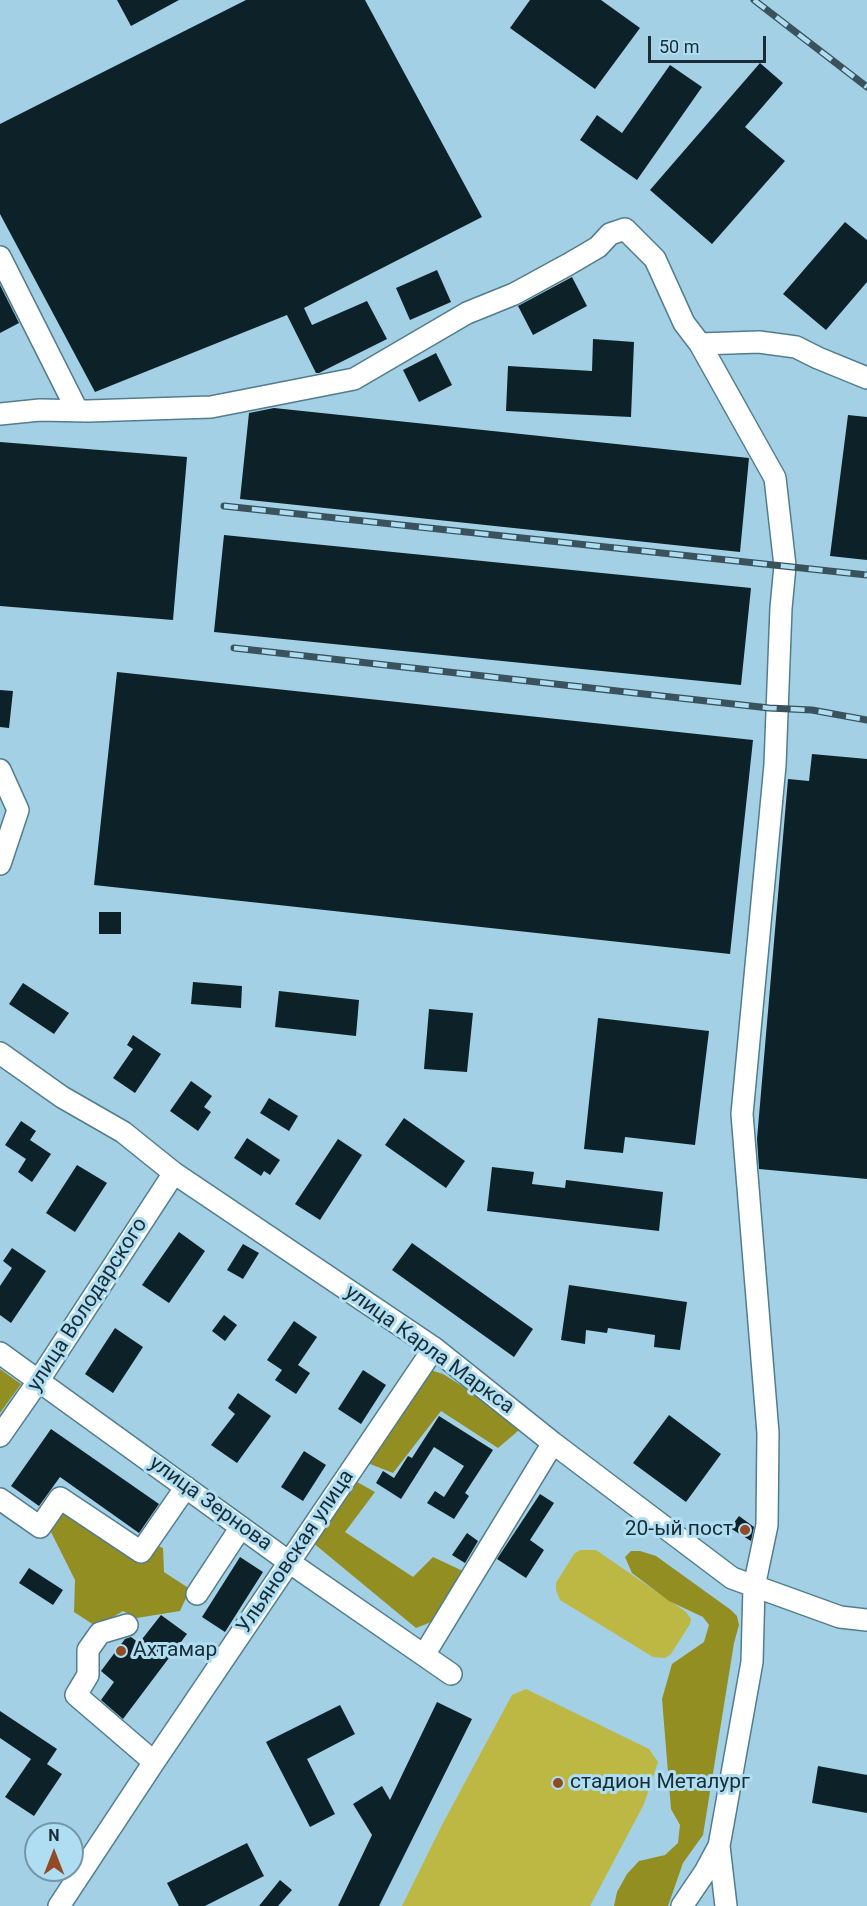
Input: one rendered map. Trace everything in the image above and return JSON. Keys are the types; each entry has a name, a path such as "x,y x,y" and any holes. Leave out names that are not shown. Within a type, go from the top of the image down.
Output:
{"street":[{"path":"0,414 40,410 211,407 354,379 467,313 514,294 569,264 598,247 610,234 625,229 655,259 684,323 700,344 775,478 785,566 774,765 742,1114 768,1433 767,1525 754,1587 752,1662 719,1846 726,1906"},
{"path":"0,257 77,410"},
{"path":"700,344 759,342 796,347 867,378"},
{"path":"0,770 18,810 0,864"},
{"name":"улица Карла Маркса","path":"0,1053 62,1097 123,1132 174,1173 434,1348 553,1443 732,1578 840,1617 867,1620"},
{"name":"улица Володарского","path":"0,1436 174,1173"},
{"name":"Ульяновская улица","path":"59,1906 154,1761 434,1348"},
{"name":"улица Зернова","path":"0,1353 289,1562 452,1674"},
{"path":"424,1655 553,1443"},
{"path":"0,1499 40,1527 60,1498 141,1552 186,1486"},
{"path":"197,1594 241,1527"},
{"path":"127,1625 100,1633 88,1650 88,1675 76,1695 154,1761"},
{"path":"682,1906 719,1846"}],"shaded area":[{"path":"0,1369 21,1384 0,1413"},
{"path":"427,1369 443,1374 525,1425 498,1448 441,1411 393,1473 365,1462"},
{"path":"350,1478 375,1492 345,1532 413,1577 433,1557 465,1572 439,1619 416,1628 312,1542"},
{"path":"63,1506 163,1548 164,1572 190,1589 180,1611 137,1618 123,1611 97,1627 74,1612 75,1580 49,1528"},
{"path":"580,1550 596,1550 686,1612 691,1619 690,1624 671,1654 665,1658 653,1657 560,1600 556,1583 574,1554"},
{"path":"631,1551 656,1556 731,1610 737,1616 739,1625 734,1643 703,1835 683,1863 668,1906 614,1906 617,1892 627,1874 639,1861 665,1855 678,1843 680,1825 671,1809 662,1699 672,1664 704,1642 709,1625 703,1617 669,1601 632,1573 625,1557"},
{"name":"стадион Металург","path":"526,1689 649,1749 658,1762 644,1804 590,1906 402,1906 442,1825 512,1695"}],"building":[{"path":"117,0 179,0 131,26"},
{"path":"246,0 365,0 482,217 304,308 312,325 367,301 387,339 319,373 316,373 287,315 95,392 0,214 0,124"},
{"path":"530,0 601,0 640,28 595,89 510,28"},
{"path":"760,63 783,83 745,127 785,161 712,244 650,190"},
{"path":"670,65 702,87 637,180 580,140 597,115 622,133"},
{"path":"845,222 867,240 867,282 826,330 783,294"},
{"path":"437,270 451,302 410,320 396,288"},
{"path":"572,277 587,306 533,335 518,306"},
{"path":"0,285 19,323 0,333"},
{"path":"593,339 634,342 631,417 506,411 508,366 592,371"},
{"path":"436,353 452,385 419,402 403,370"},
{"path":"274,408 749,458 740,552 240,499 249,413"},
{"path":"848,415 867,417 867,560 830,556"},
{"path":"0,442 187,457 173,620 0,606"},
{"path":"224,535 751,588 741,685 214,632"},
{"path":"117,672 753,740 730,954 94,885"},
{"path":"0,690 13,691 9,728 0,727"},
{"path":"812,754 867,759 867,1179 759,1169 757,1139 788,779 809,781"},
{"path":"99,912 121,912 121,934 99,934"},
{"path":"193,982 242,986 241,1008 191,1004"},
{"path":"23,983 69,1013 54,1034 9,1004"},
{"path":"279,991 359,1000 356,1036 275,1027"},
{"path":"429,1009 473,1013 467,1072 424,1069"},
{"path":"598,1018 709,1031 695,1145 625,1137 623,1153 584,1149"},
{"path":"133,1035 161,1054 135,1093 113,1078 133,1049 127,1045"},
{"path":"191,1081 212,1096 204,1107 211,1112 198,1131 170,1111"},
{"path":"269,1098 298,1116 289,1131 260,1113"},
{"path":"404,1118 465,1161 446,1188 385,1145"},
{"path":"21,1121 36,1131 30,1140 51,1154 32,1182 18,1172 26,1159 5,1145"},
{"path":"247,1138 280,1160 270,1175 264,1171 261,1176 234,1158"},
{"path":"338,1139 362,1155 320,1220 295,1204"},
{"path":"77,1165 107,1183 75,1232 46,1213"},
{"path":"492,1167 534,1172 532,1184 565,1188 566,1180 663,1192 659,1231 487,1211"},
{"path":"179,1232 205,1251 169,1303 142,1285"},
{"path":"412,1243 533,1329 514,1357 392,1270"},
{"path":"243,1244 259,1253 243,1279 227,1270"},
{"path":"12,1248 46,1271 11,1323 0,1315 0,1286 12,1268 3,1261"},
{"path":"569,1285 687,1302 680,1350 654,1347 655,1335 608,1328 607,1333 586,1330 585,1344 561,1340"},
{"path":"224,1315 237,1325 225,1341 212,1331"},
{"path":"294,1321 317,1337 298,1365 310,1373 296,1394 275,1380 282,1370 267,1360"},
{"path":"115,1328 143,1347 113,1393 85,1374"},
{"path":"363,1370 386,1385 361,1424 338,1409"},
{"path":"238,1393 271,1416 237,1463 211,1445 235,1414 228,1408"},
{"path":"669,1415 721,1454 686,1502 633,1463"},
{"path":"439,1416 493,1450 465,1493 469,1496 454,1519 427,1503 435,1491 444,1497 464,1466 434,1447 401,1499 376,1483 383,1471 394,1478 408,1456 412,1458"},
{"path":"51,1429 159,1504 139,1533 60,1477 39,1506 11,1486"},
{"path":"304,1451 326,1465 303,1501 281,1487"},
{"path":"540,1494 554,1503 530,1540 544,1550 526,1578 497,1559"},
{"name":"20-ый пост","path":"739,1516 754,1527 751,1541 730,1528"},
{"path":"467,1533 478,1541 465,1563 452,1555"},
{"path":"240,1557 263,1572 225,1632 202,1617"},
{"path":"29,1568 63,1590 53,1605 19,1583"},
{"path":"161,1615 187,1634 123,1719 101,1700 114,1682 101,1671 125,1639 131,1637 139,1643"},
{"path":"437,1702 472,1719 379,1906 338,1906 372,1835 353,1804 382,1786 390,1800"},
{"path":"340,1705 355,1734 307,1759 335,1814 310,1827 266,1742"},
{"path":"0,1711 57,1749 47,1764 62,1774 34,1816 5,1797 31,1759 0,1738"},
{"path":"818,1766 867,1775 867,1813 812,1803"},
{"path":"247,1843 264,1876 205,1906 179,1906 167,1883"},
{"path":"280,1880 292,1890 278,1906 259,1906"}],"railway":[{"path":"754,0 867,87"},
{"path":"224,506 867,575"},
{"path":"234,648 769,708 812,710 867,720"}],"place":[{"name":"20-ый пост","path":"745,1530"},
{"name":"Ахтамар","path":"121,1651"},
{"name":"стадион Металург","path":"558,1783"}]}
